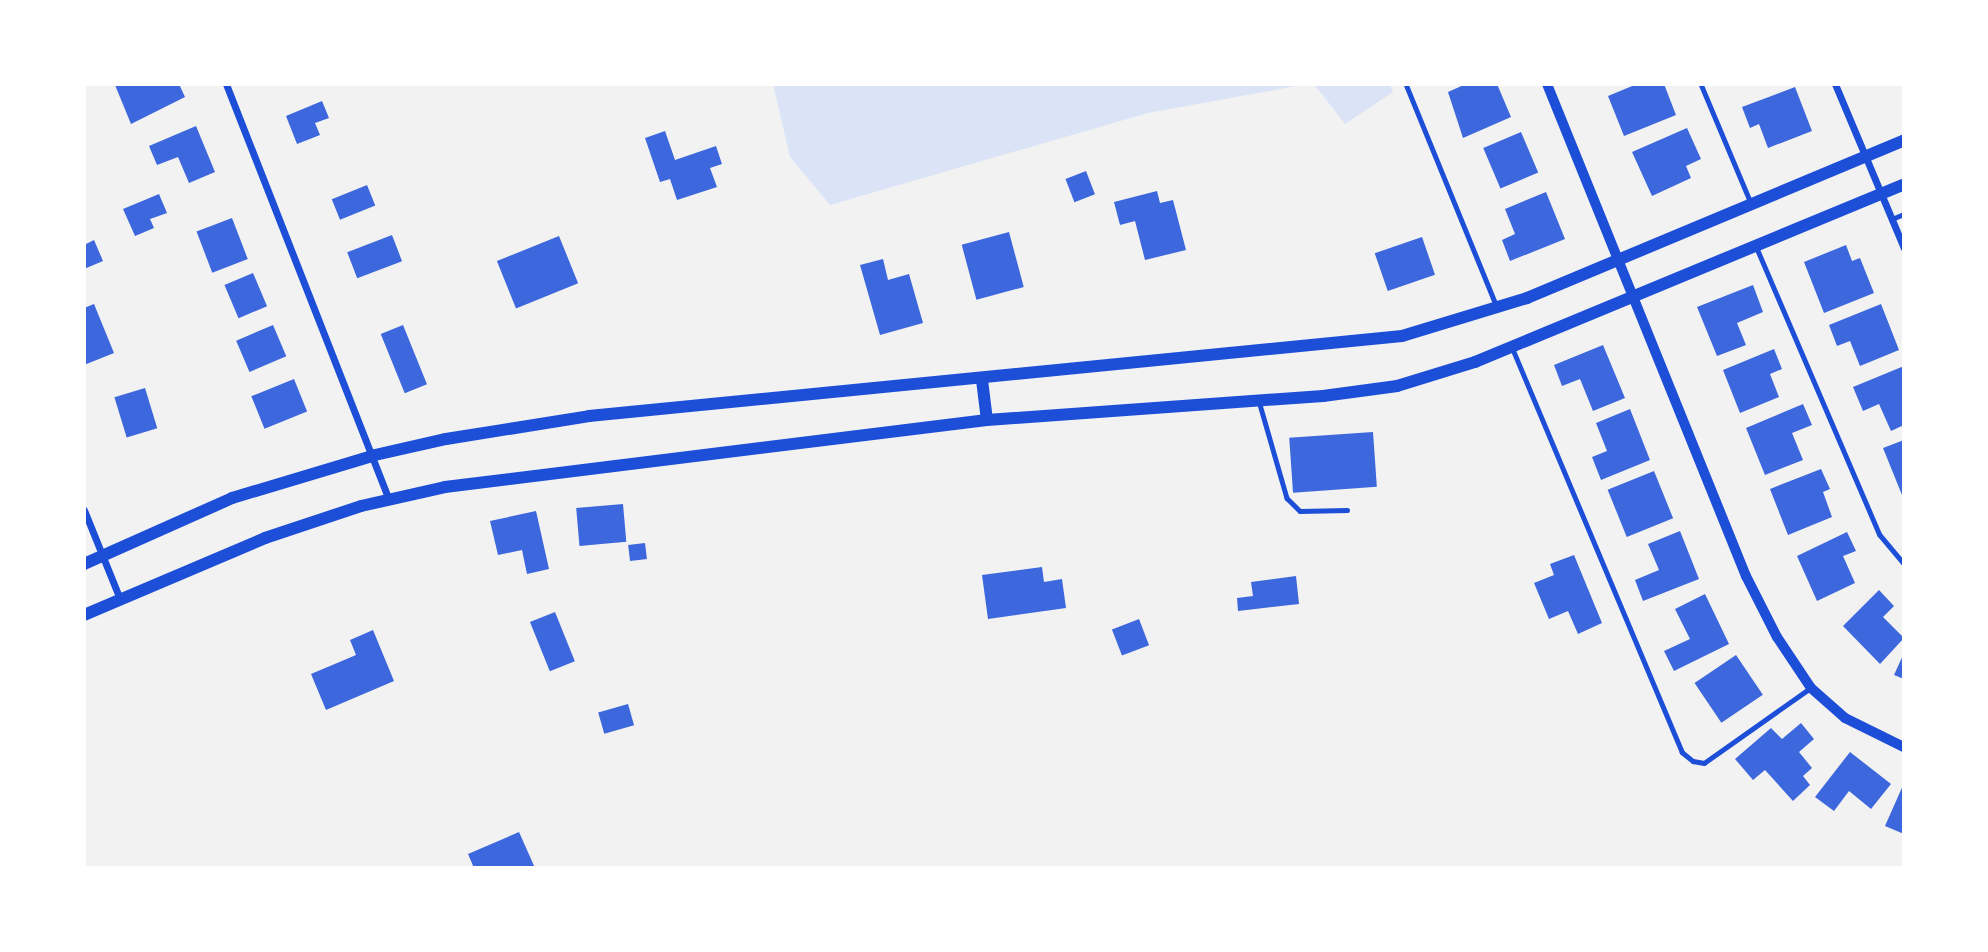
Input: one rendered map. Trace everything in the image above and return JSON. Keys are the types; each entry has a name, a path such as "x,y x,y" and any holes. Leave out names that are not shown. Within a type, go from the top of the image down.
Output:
{"main road":[{"path":"84,564 232,498 375,455 589,416 982,380 1402,335 1498,308 1904,140"},
{"path":"84,615 265,538 389,500 444,487 988,420 1259,400 1397,386 1512,346 1904,184"},
{"path":"982,380 988,420"}],"street":[{"path":"226,84 375,455 389,500"},
{"path":"1547,84 1746,576 1777,637 1811,688 1845,718 1904,747"},
{"path":"1835,84 1904,248"},
{"path":"84,510 120,599"}],"lane":[{"path":"1406,84 1498,308"},
{"path":"1701,84 1752,205"},
{"path":"1892,219 1904,214"},
{"path":"1756,245 1880,535 1904,564"},
{"path":"1512,346 1682,752 1693,761 1704,763 1811,688"},
{"path":"1259,400 1287,498 1300,511 1347,510"}],"shaded area":[{"path":"773,84 1307,84 1148,113 830,205 790,157"},
{"path":"1314,84 1390,84 1393,92 1345,124"}],"building":[{"path":"179,84 185,97 131,124 115,85"},
{"path":"1466,84 1497,84 1511,117 1463,138 1448,92"},
{"path":"1637,84 1664,84 1676,115 1624,136 1608,96"},
{"path":"1795,87 1812,131 1768,148 1759,124 1750,128 1742,107"},
{"path":"322,101 329,118 315,123 320,135 297,144 286,116"},
{"path":"196,126 215,172 189,183 178,157 157,165 149,146"},
{"path":"1687,128 1701,159 1686,166 1691,178 1652,196 1632,152"},
{"path":"665,131 675,160 716,146 722,164 710,168 717,187 677,200 670,179 660,182 645,138"},
{"path":"1521,132 1538,173 1500,189 1483,148"},
{"path":"1086,171 1095,194 1074,202 1065,179"},
{"path":"367,185 375,205 340,220 332,199"},
{"path":"1157,191 1160,203 1173,200 1186,250 1145,260 1135,221 1120,225 1114,202"},
{"path":"1546,192 1565,239 1510,261 1502,240 1515,234 1505,209"},
{"path":"159,194 167,213 150,219 154,228 135,236 123,209"},
{"path":"232,218 248,259 212,273 197,232"},
{"path":"1009,232 1024,287 976,300 962,245"},
{"path":"392,235 402,261 357,278 347,252"},
{"path":"559,236 578,283 516,308 497,261"},
{"path":"1422,237 1435,275 1388,291 1375,253"},
{"path":"94,240 103,261 84,269 84,245"},
{"path":"1846,245 1852,261 1860,258 1874,293 1824,313 1804,262"},
{"path":"883,259 888,280 909,274 923,323 880,335 860,265"},
{"path":"253,273 267,306 239,318 224,285"},
{"path":"1753,285 1763,312 1737,323 1746,345 1717,356 1697,307"},
{"path":"94,304 114,353 84,365 84,308"},
{"path":"1881,304 1899,350 1860,366 1850,341 1837,346 1829,325"},
{"path":"273,325 286,356 249,372 236,341"},
{"path":"403,325 427,384 405,393 381,334"},
{"path":"1603,345 1625,398 1593,411 1580,379 1562,386 1554,365"},
{"path":"1774,349 1782,369 1770,374 1779,397 1740,413 1723,370"},
{"path":"1904,366 1904,425 1891,431 1879,404 1863,411 1853,387"},
{"path":"294,379 307,411 264,429 251,396"},
{"path":"145,388 157,428 127,438 114,397"},
{"path":"1803,404 1812,425 1792,433 1803,460 1765,475 1746,428"},
{"path":"1630,409 1650,460 1601,480 1592,457 1607,451 1596,423"},
{"path":"1373,432 1377,487 1293,493 1289,438"},
{"path":"1904,440 1904,494 1902,495 1883,448"},
{"path":"1821,469 1830,489 1823,492 1832,517 1788,535 1770,489"},
{"path":"1654,471 1673,518 1627,537 1608,490"},
{"path":"623,504 626,542 579,546 576,508"},
{"path":"536,511 549,569 527,574 522,550 498,555 490,521"},
{"path":"1680,531 1699,579 1643,601 1635,580 1659,570 1648,544"},
{"path":"1847,532 1856,551 1843,556 1855,583 1817,601 1797,556"},
{"path":"645,543 647,559 630,561 628,545"},
{"path":"1574,555 1602,623 1578,634 1568,611 1549,619 1534,583 1554,575 1550,564"},
{"path":"1042,567 1044,582 1062,579 1066,608 988,619 982,575"},
{"path":"1296,576 1299,604 1238,611 1237,598 1253,596 1251,582"},
{"path":"1879,590 1894,606 1883,617 1904,638 1880,664 1843,626"},
{"path":"1705,594 1729,644 1674,671 1664,651 1690,639 1675,609"},
{"path":"555,612 575,661 550,671 530,622"},
{"path":"1139,619 1149,645 1122,656 1112,629"},
{"path":"373,630 394,681 326,710 311,674 356,655 350,640"},
{"path":"1904,653 1904,679 1894,675"},
{"path":"1736,655 1763,695 1721,723 1695,683"},
{"path":"628,704 634,725 604,734 598,713"},
{"path":"1801,723 1814,739 1799,752 1812,768 1803,776 1810,785 1793,801 1765,770 1753,780 1735,759 1771,728 1782,739"},
{"path":"1850,752 1891,784 1871,809 1849,791 1834,811 1815,797"},
{"path":"1904,783 1904,834 1885,826"},
{"path":"519,832 535,868 474,868 468,854"}]}
